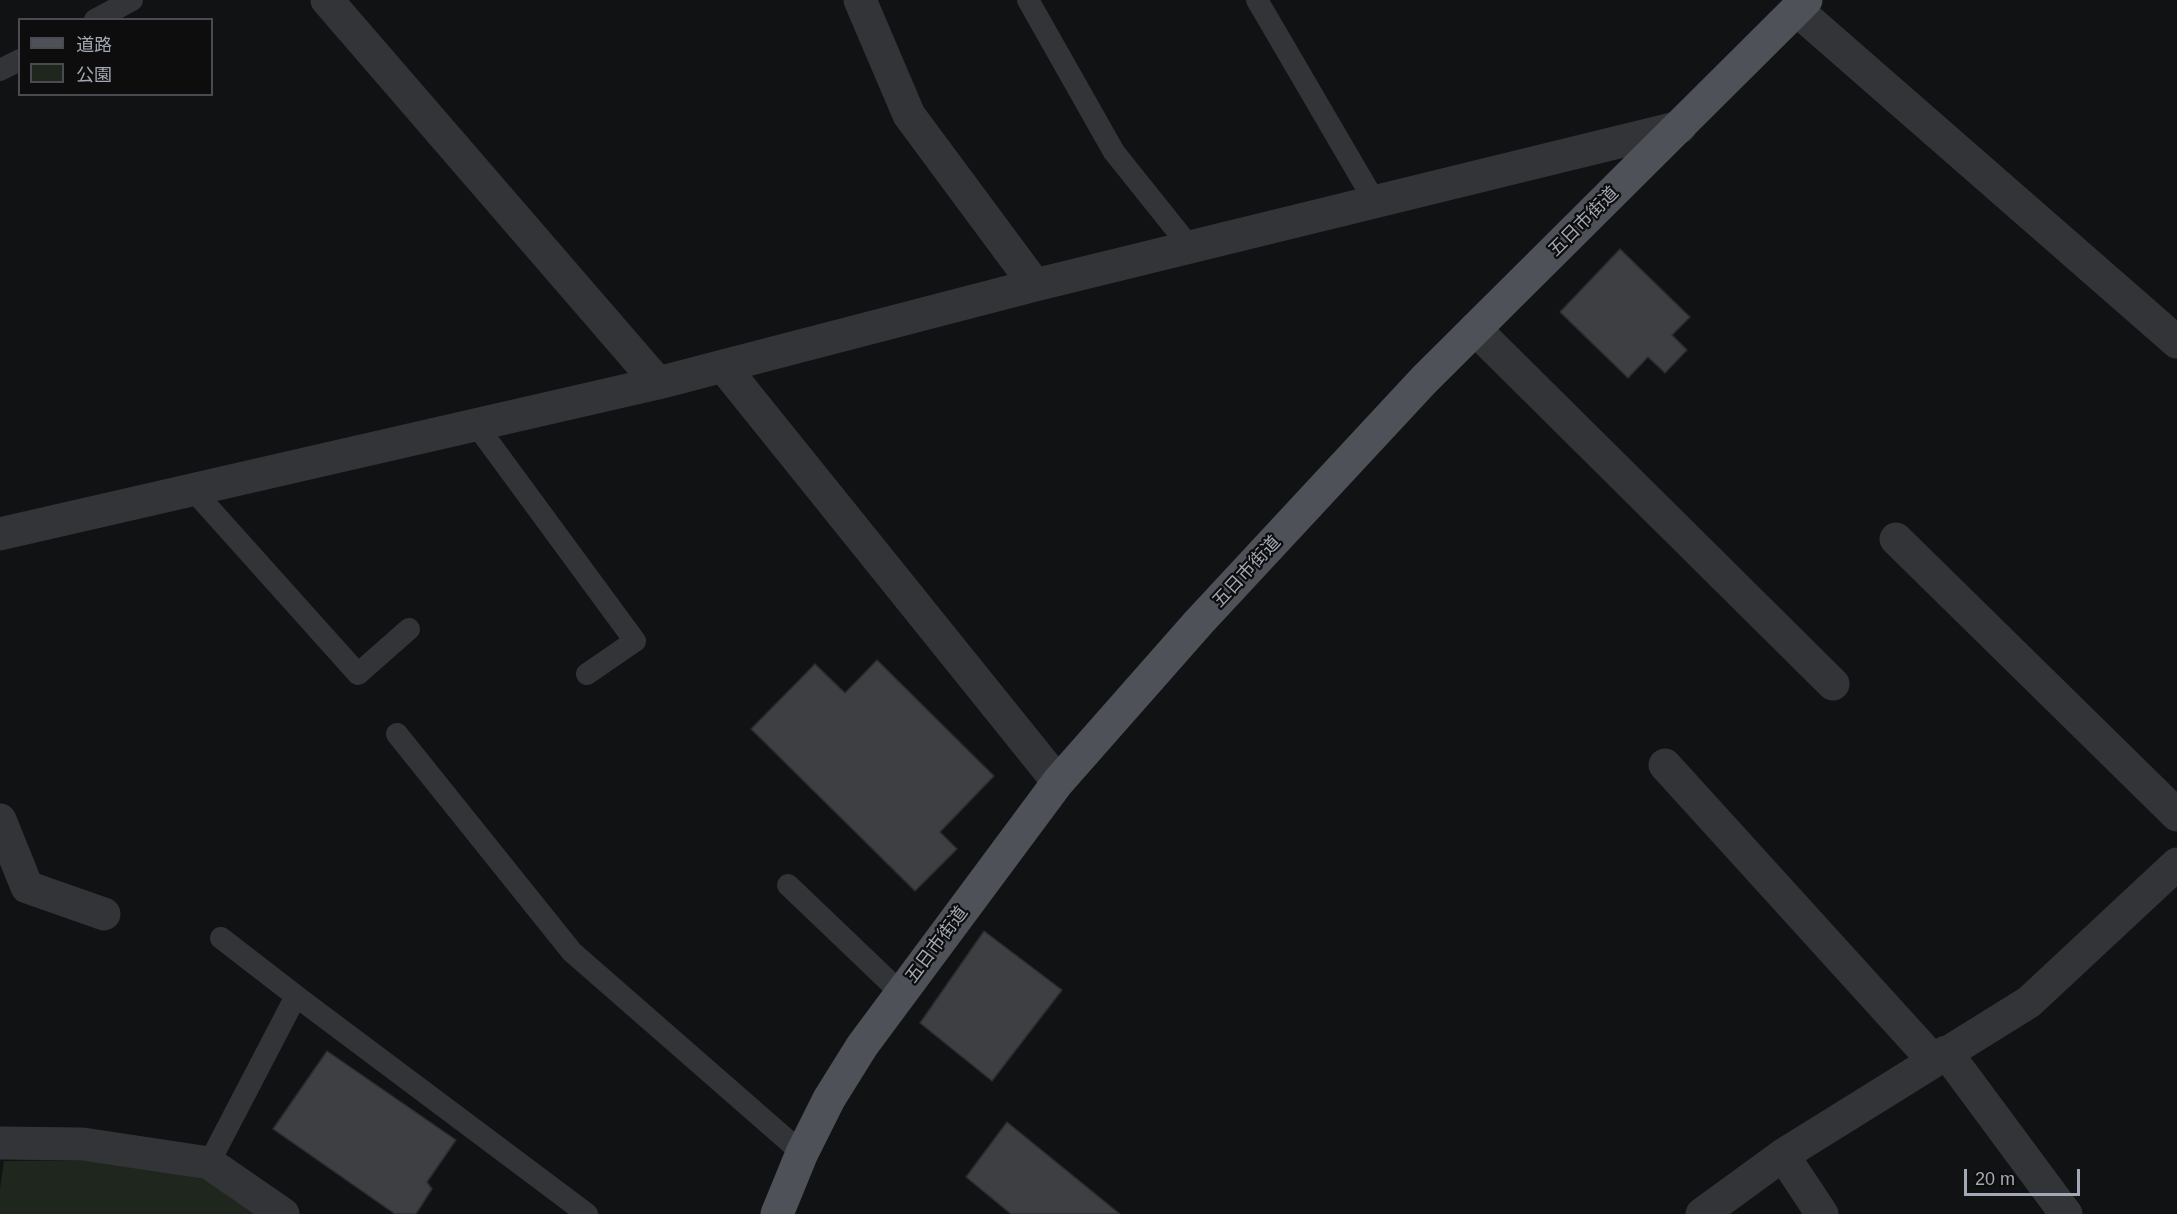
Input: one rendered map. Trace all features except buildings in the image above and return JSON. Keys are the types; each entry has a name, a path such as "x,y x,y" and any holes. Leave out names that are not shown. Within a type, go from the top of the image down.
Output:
{"main road":[{"name":"五日市街道","path":"777,1214 802,1153 829,1099 856,1055 1058,782 1199,622 1424,380 1802,5"}],"street":[{"path":"327,0 658,383"},
{"path":"860,0 909,115 1035,285"},
{"path":"1802,5 2177,342"},
{"path":"0,534 658,383 1035,285 1680,127"},
{"path":"1475,329 1833,684"},
{"path":"723,366 1058,782"},
{"path":"1896,539 2177,814"},
{"path":"1665,765 1940,1056 2066,1214"},
{"path":"0,820 27,887 104,914"},
{"path":"1702,1214 1783,1155 2029,1002 2177,864"},
{"path":"0,1143 83,1144 209,1163 283,1214"},
{"path":"1783,1155 1822,1214"}],"lane":[{"path":"99,18 132,0"},
{"path":"1028,0 1114,152 1190,247"},
{"path":"1257,0 1375,202"},
{"path":"0,70 18,61"},
{"path":"477,426 635,641 587,674"},
{"path":"193,490 358,674 409,629"},
{"path":"397,734 572,952 802,1153"},
{"path":"788,885 901,993"},
{"path":"221,938 587,1214"},
{"path":"209,1163 296,996"}],"green space":[{"path":"102,1160 208,1180 258,1214 0,1214 0,1188 4,1161"}]}
